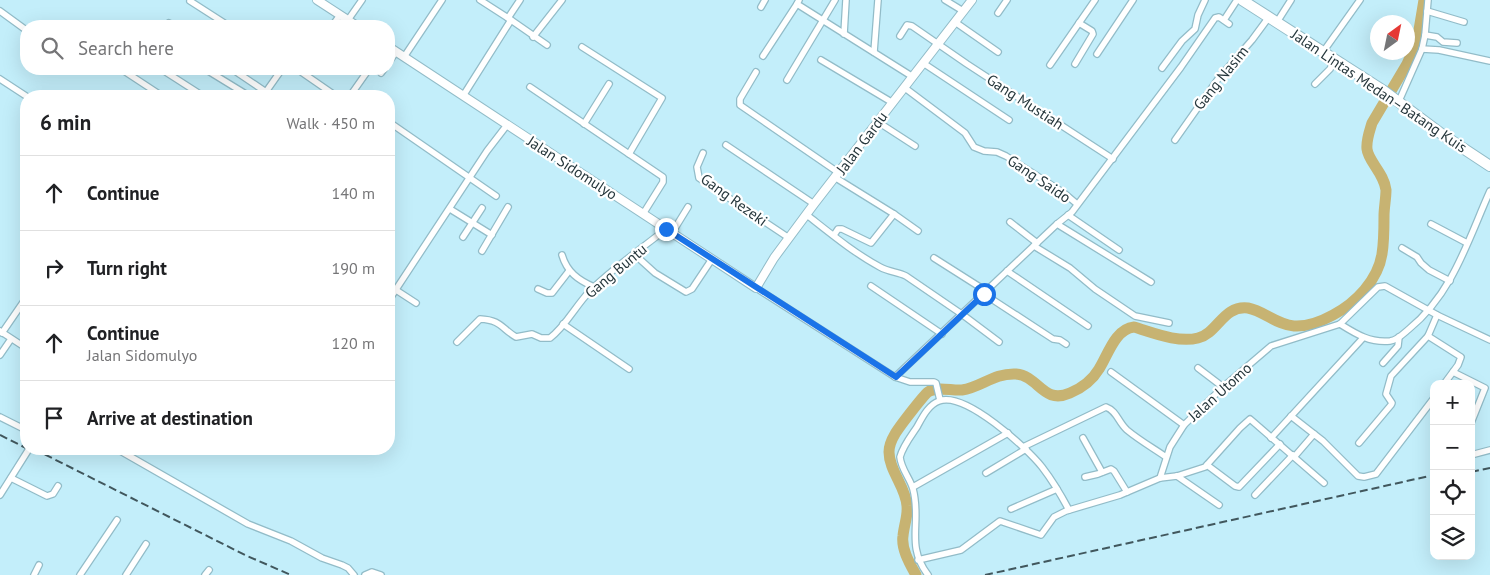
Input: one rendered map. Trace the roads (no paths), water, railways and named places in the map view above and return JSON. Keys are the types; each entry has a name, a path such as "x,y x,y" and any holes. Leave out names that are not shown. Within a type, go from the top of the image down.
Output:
{"highway":[{"name":"Jalan Lintas Medan–Batang Kuis","path":"1242,0 1392,97 1490,166"}],"street":[{"path":"317,0 348,20 362,0"},
{"path":"404,57 442,0"},
{"path":"480,0 547,45"},
{"path":"463,96 520,0"},
{"path":"533,37 562,0"},
{"path":"761,7 765,0"},
{"path":"787,80 835,0"},
{"path":"844,34 846,0"},
{"path":"874,52 878,0"},
{"path":"945,0 963,11"},
{"name":"Jalan Gardu","path":"756,288 814,204 972,0"},
{"path":"998,13 1007,0"},
{"path":"1050,65 1095,0"},
{"path":"1097,54 1133,0"},
{"path":"1162,68 1182,41 1195,29 1198,15 1205,0"},
{"path":"896,377 963,315 1035,244 1072,212 1181,67 1215,18 1219,17 1226,22 1242,0"},
{"name":"Gang Nasim","path":"1175,140 1218,79 1291,0"},
{"path":"1323,52 1360,0"},
{"path":"1392,97 1422,49 1428,0"},
{"path":"190,1 220,20"},
{"path":"763,56 798,2 822,21 913,77"},
{"path":"0,11 20,26"},
{"path":"1427,11 1464,22"},
{"path":"336,20 340,15"},
{"path":"955,22 998,52"},
{"path":"1075,64 1094,34 1079,23"},
{"name":"Gang Mustiah","path":"900,36 909,25 1113,159"},
{"path":"1425,35 1437,37 1443,42 1457,43"},
{"path":"582,47 661,97 660,103 629,154"},
{"path":"1422,49 1438,50 1490,61"},
{"name":"Jalan Sidomulyo","path":"395,51 756,288"},
{"path":"1315,84 1330,69 1335,59"},
{"path":"821,60 893,103"},
{"path":"923,63 1009,120"},
{"path":"756,72 739,101 740,105 918,232"},
{"path":"130,75 153,90"},
{"path":"171,75 194,90"},
{"path":"215,75 240,90"},
{"path":"240,75 260,90"},
{"path":"268,90 278,75"},
{"path":"306,75 327,90"},
{"path":"355,90 365,75"},
{"path":"0,79 20,92"},
{"path":"584,124 609,84"},
{"path":"530,87 664,179 643,214"},
{"name":"Gang Saido","path":"905,88 964,133 974,147 984,151 998,152 1006,156 1064,193 1077,204"},
{"path":"878,122 915,146"},
{"path":"416,304 396,290 507,125"},
{"path":"395,126 496,196"},
{"path":"726,145 814,204"},
{"name":"Gang Rezeki","path":"703,153 697,167 700,178 789,238"},
{"path":"1490,191 1450,281 1429,310 1400,337 1391,341 1364,338 1340,324 1374,290 1382,286 1396,291 1429,310 1438,315 1490,340"},
{"path":"482,251 508,207"},
{"path":"669,231 688,207"},
{"path":"463,237 482,208"},
{"path":"450,209 492,235"},
{"path":"834,235 838,229 842,229 871,243 894,214"},
{"path":"807,215 879,267 906,276 1000,342"},
{"path":"1068,215 1120,250"},
{"path":"1010,222 1035,244 1135,316 1169,323"},
{"path":"1057,224 1151,282"},
{"path":"1431,224 1467,243"},
{"name":"Gang Buntu","path":"457,342 480,319 496,321 507,332 516,337 532,334 541,338 550,338 594,287 634,254 669,231"},
{"path":"1402,248 1416,256 1429,270 1450,281"},
{"path":"634,254 670,283 683,291 689,292 712,259"},
{"path":"562,256 569,271 594,287"},
{"path":"934,258 1053,339 1060,340 1066,344"},
{"path":"538,289 552,293 569,271"},
{"path":"1007,271 1088,326"},
{"path":"871,286 942,334"},
{"path":"756,288 896,377 910,382 933,382 936,384 939,397"},
{"path":"20,306 1,332 20,344"},
{"path":"1359,443 1391,406 1392,403 1386,393 1391,376 1428,336 1438,315"},
{"path":"562,324 629,369"},
{"name":"Jalan Utomo","path":"1160,478 1170,447 1184,425 1223,387 1271,346 1340,324"},
{"path":"1428,336 1461,356 1461,360 1447,380"},
{"path":"1383,363 1398,346 1400,337"},
{"path":"0,355 11,338"},
{"path":"1271,438 1364,338"},
{"path":"1198,368 1223,387"},
{"path":"1111,372 1184,425"},
{"path":"1452,372 1468,380"},
{"path":"1475,383 1485,388 1475,412"},
{"path":"939,397 961,403 1008,433 1043,468 1069,510"},
{"path":"928,575 918,560 914,544 916,513 913,487 902,466 900,454 926,412 939,397"},
{"path":"1291,416 1328,446 1360,477 1378,472 1430,403"},
{"path":"986,473 1025,448 1106,407 1117,414 1126,429 1166,457"},
{"path":"0,417 20,427"},
{"path":"918,560 961,550 1000,520 1041,535 1054,518 1069,510 1127,492 1160,478 1177,476 1207,466 1249,420 1252,420 1324,483"},
{"path":"913,487 1008,433"},
{"path":"1255,496 1314,434"},
{"path":"1083,438 1102,472"},
{"path":"1207,466 1239,487 1280,444"},
{"path":"1475,454 1490,450"},
{"path":"0,494 25,455"},
{"path":"127,455 248,524 291,541 322,558 342,565 348,568 354,575"},
{"path":"1085,476 1112,469 1127,492"},
{"path":"1177,476 1218,505"},
{"path":"11,478 47,496 53,494 58,486"},
{"path":"1011,509 1057,489"},
{"path":"80,575 117,520"},
{"path":"126,575 146,544"},
{"path":"34,575 39,565"},
{"path":"365,575 372,572 381,575"}],"waterway":[{"path":"916,575 903,546 907,513 906,499 892,466 889,450 897,430 928,392 940,389 962,390 994,378 1016,374 1024,376 1047,393 1061,396 1083,386 1097,373 1117,337 1127,329 1134,327 1174,338 1198,338 1211,331 1226,315 1239,308 1248,308 1260,312 1288,325 1304,326 1320,321 1342,310 1365,290 1380,264 1384,240 1386,190 1385,184 1368,154 1368,139 1372,123 1407,64 1417,42 1424,0"}],"railway":[{"path":"0,435 20,445"},
{"path":"46,455 245,555 291,575"},
{"path":"1475,471 1490,468"},
{"path":"985,575 1430,476"}]}
